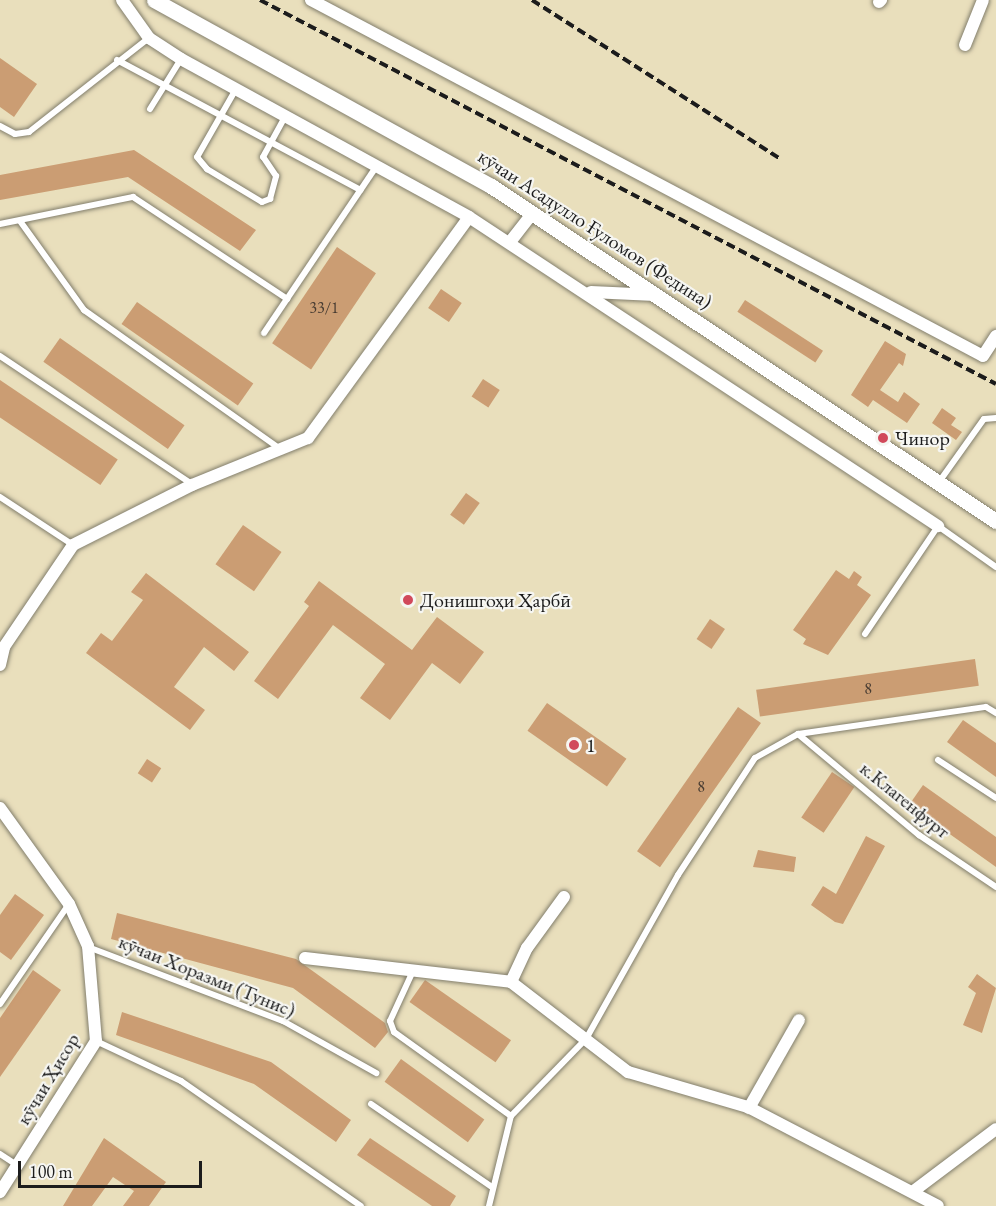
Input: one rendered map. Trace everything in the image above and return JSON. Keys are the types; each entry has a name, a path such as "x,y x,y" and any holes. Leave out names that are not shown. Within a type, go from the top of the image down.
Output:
{"street":[{"path":"122,0 149,38 181,59 377,164 510,242 590,292 938,526"},
{"name":"кӯчаи Асадулло Ғуломов (Федина)","path":"154,0 533,213 661,295 996,521"},
{"path":"311,0 984,356 996,336"},
{"path":"965,45 983,0"},
{"path":"510,242 533,213"},
{"path":"0,665 4,646 73,545 192,485 282,451 308,438 469,217"},
{"path":"590,292 661,295"},
{"name":"кӯчаи Ҳисор","path":"0,1192 96,1041 88,946 69,904 2,817"},
{"path":"511,982 526,948 564,897"},
{"path":"305,958 511,982 628,1072 749,1108 915,1190 938,1206"},
{"path":"749,1108 799,1020"},
{"path":"915,1190 996,1129"}],"lane":[{"path":"0,126 15,134 29,132 117,60 149,38"},
{"path":"150,109 181,59"},
{"path":"117,60 360,190"},
{"path":"237,89 197,157 207,169 262,202 270,199 276,176 262,157 286,115"},
{"path":"264,333 377,164"},
{"path":"0,224 133,197 287,299"},
{"path":"20,221 84,310 282,451"},
{"path":"0,356 192,485"},
{"path":"939,482 984,419 996,418"},
{"path":"0,497 73,545"},
{"path":"865,634 938,526 996,567"},
{"path":"489,1206 511,1116 586,1039 678,875 755,758 798,734 986,707 996,713"},
{"name":"к.Клагенфурт","path":"798,734 919,835 996,887"},
{"path":"938,760 996,798"},
{"path":"0,1004 69,904"},
{"name":"кӯчаи Хоразми (Тунис)","path":"88,946 283,1021 376,1073"},
{"path":"413,971 390,1020 394,1032 511,1116"},
{"path":"96,1041 181,1081 362,1206"},
{"path":"372,1104 493,1188"},
{"path":"0,1154 18,1166"}],"building":[{"path":"0,58 37,84 14,117 0,107"},
{"path":"134,150 256,230 240,251 128,177 0,200 0,175"},
{"path":"337,247 376,273 311,369 272,343"},
{"path":"441,289 462,303 449,322 428,308"},
{"path":"745,300 823,351 815,362 737,312"},
{"path":"137,302 253,383 238,406 122,324"},
{"path":"60,338 185,425 168,449 43,362"},
{"path":"885,341 906,354 903,366 899,363 880,390 898,402 904,392 920,404 907,423 873,400 868,407 851,395"},
{"path":"483,379 500,390 488,408 472,397"},
{"path":"0,380 118,459 100,485 0,417"},
{"path":"942,408 956,418 951,425 962,432 956,440 932,423"},
{"path":"466,493 480,503 464,525 450,515"},
{"path":"243,525 282,552 254,591 215,564"},
{"path":"836,570 849,579 854,571 862,577 857,585 871,595 828,655 803,644 806,639 793,630"},
{"path":"146,573 249,652 234,671 204,647 174,687 205,710 190,730 86,653 101,633 112,641 143,600 131,592"},
{"path":"319,581 412,650 437,617 484,652 460,684 432,663 390,720 360,698 385,664 333,625 278,699 254,681 309,606 304,602"},
{"path":"710,619 725,629 712,649 697,639"},
{"path":"975,659 979,686 760,716 756,690"},
{"path":"547,703 626,759 607,786 527,731"},
{"path":"738,707 761,723 660,867 637,851"},
{"path":"963,720 996,743 996,777 947,742"},
{"path":"147,759 161,768 152,783 138,773"},
{"path":"832,772 854,787 824,833 801,818"},
{"path":"923,785 996,837 996,867 909,805"},
{"path":"866,836 885,846 843,924 835,922 811,905 823,886 836,894"},
{"path":"758,850 796,857 794,872 753,867"},
{"path":"15,894 44,915 11,960 0,952 0,915"},
{"path":"117,913 296,959 385,1023 388,1032 375,1048 293,988 111,939"},
{"path":"33,970 61,990 0,1077 0,1018"},
{"path":"977,974 996,988 982,1033 963,1025 976,993 968,987"},
{"path":"425,980 511,1040 496,1062 410,1002"},
{"path":"122,1012 271,1062 351,1120 336,1142 254,1084 116,1035"},
{"path":"401,1059 484,1120 468,1142 385,1082"},
{"path":"104,1138 166,1182 149,1206 123,1206 134,1191 113,1177 92,1206 63,1206"},
{"path":"370,1138 456,1196 450,1206 432,1206 357,1155"}],"railway":[{"path":"260,0 996,384"},
{"path":"532,0 779,158"}],"place":[{"name":"Чинор","path":"883,438"},
{"name":"Донишгоҳи Ҳарбӣ","path":"408,600"},
{"name":"1","path":"574,745"}]}
